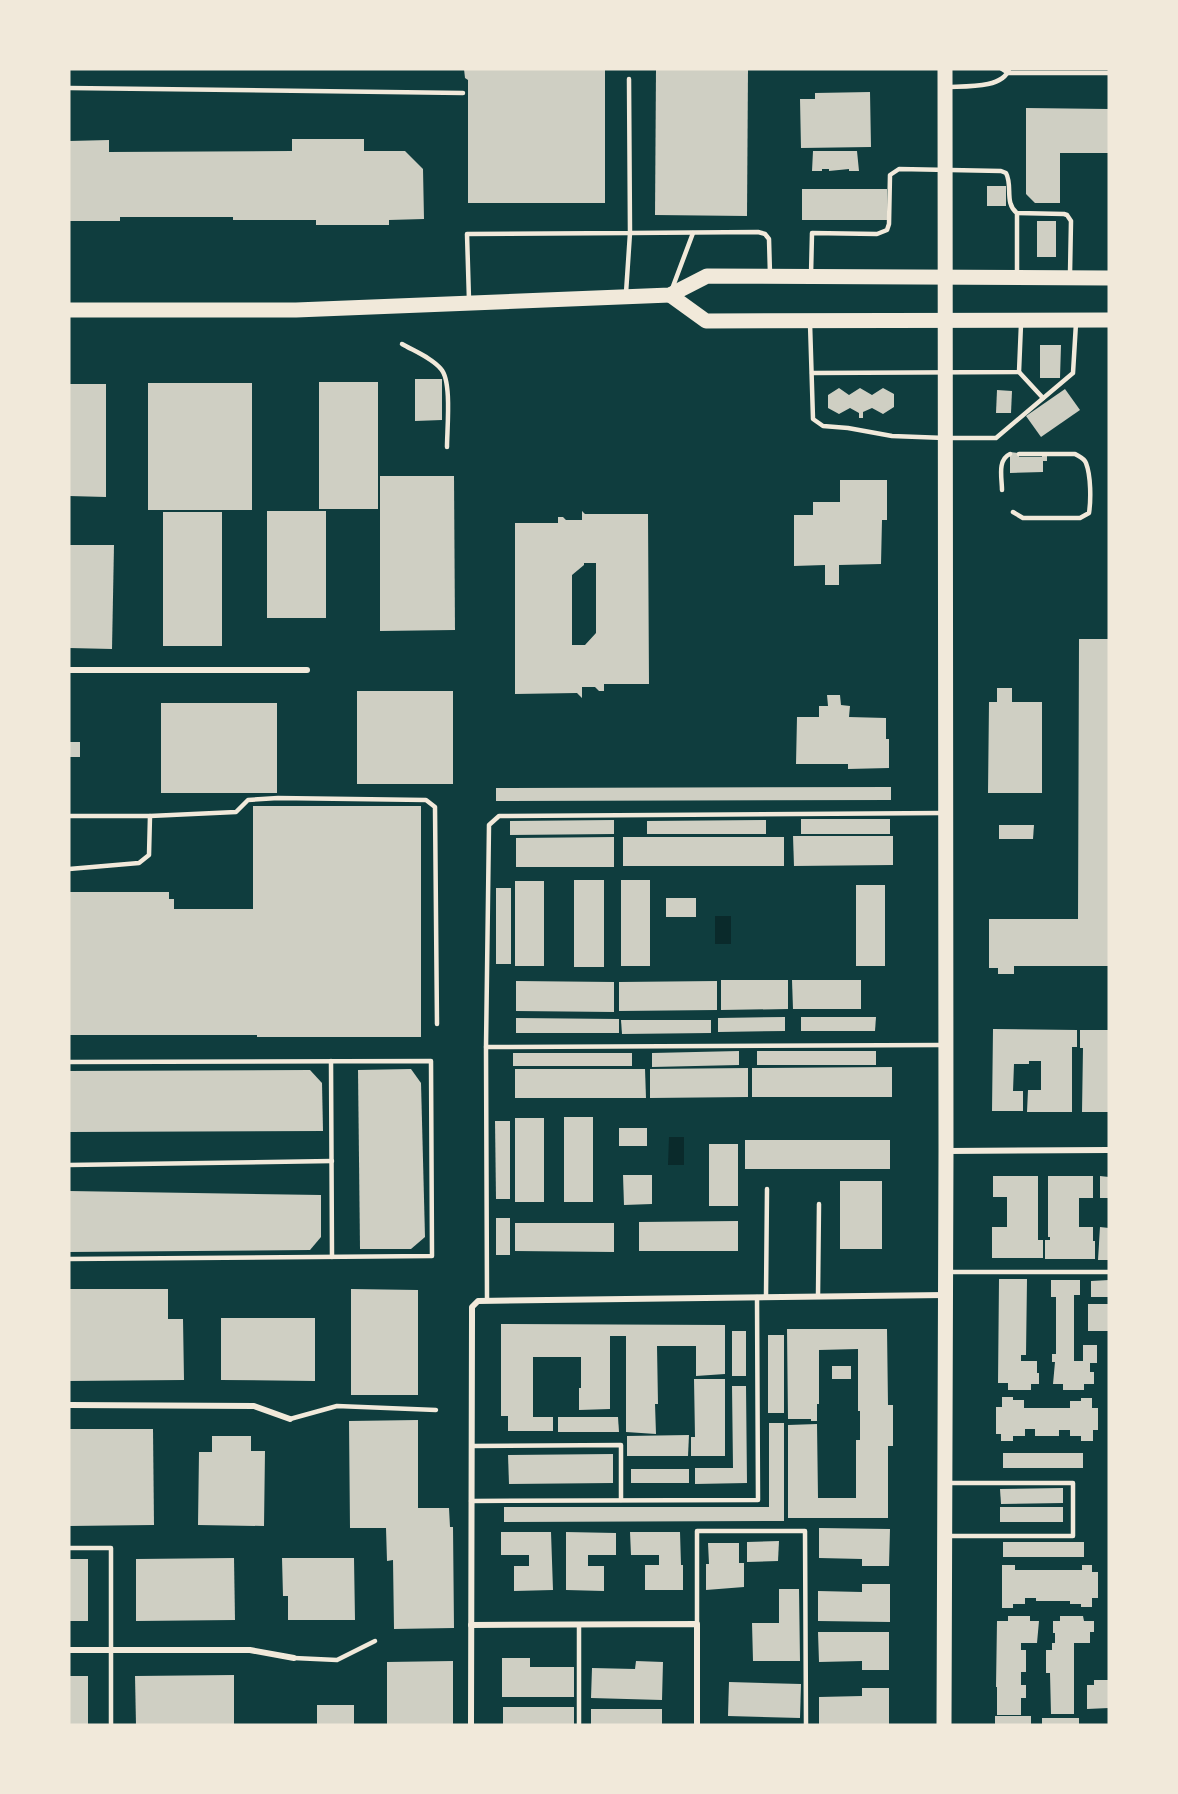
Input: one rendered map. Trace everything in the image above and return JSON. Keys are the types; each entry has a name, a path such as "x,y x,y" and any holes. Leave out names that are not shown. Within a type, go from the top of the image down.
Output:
{"main road":[{"path":"944,1725 945,69"},
{"path":"69,310 296,310 670,295 707,276 1109,278"},
{"path":"670,295 706,321 1109,320"}],"street":[{"path":"69,670 307,670"},
{"path":"946,1151 1109,1150"},
{"path":"471,1725 472,1307 478,1301 488,1299 945,1294"},
{"path":"69,1405 254,1406 290,1419"},
{"path":"471,1625 697,1624 698,1725"},
{"path":"69,1650 250,1650 294,1658"}],"lane":[{"path":"1002,69 1109,73"},
{"path":"945,87 996,83 1008,71"},
{"path":"626,296 630,233 629,79"},
{"path":"69,88 463,93"},
{"path":"811,276 812,233 877,234 887,231 890,175 899,169 945,169 1001,171 1009,178 1010,203 1014,212 1064,214 1070,217 1070,277"},
{"path":"1017,213 1017,277"},
{"path":"670,295 693,232"},
{"path":"469,303 467,234 758,232 765,234 769,239 770,276"},
{"path":"1022,320 1019,372 1043,398"},
{"path":"810,321 813,419 823,426 892,436 996,438 1073,373 1076,320"},
{"path":"402,344 443,370 447,381 447,447"},
{"path":"812,373 1019,372"},
{"path":"1002,490 1002,463 1005,456 1010,454"},
{"path":"1013,512 1023,518 1080,518 1089,513 1090,506 1088,471 1082,458 1075,454 1019,454"},
{"path":"69,816 150,816 236,812 248,800 278,798 426,800 435,807 437,1024"},
{"path":"488,1299 486,1047 489,825 498,816 946,813"},
{"path":"69,869 139,863 149,855 150,816"},
{"path":"486,1047 946,1045"},
{"path":"331,1061 332,1257"},
{"path":"69,1062 431,1061 432,1221 432,1256 69,1259"},
{"path":"69,1164 332,1161"},
{"path":"766,1297 767,1189"},
{"path":"818,1296 819,1204"},
{"path":"945,1272 1109,1272"},
{"path":"471,1501 758,1500 757,1297"},
{"path":"290,1419 337,1407 436,1410"},
{"path":"472,1446 621,1445 621,1500"},
{"path":"944,1483 1073,1483 1073,1536 944,1536"},
{"path":"697,1624 697,1531 805,1531 806,1725"},
{"path":"69,1548 111,1548 111,1725"},
{"path":"579,1624 579,1725"},
{"path":"294,1658 337,1660 375,1641"}],"water":[{"path":"715,916 731,916 731,944 715,944"},
{"path":"669,1137 684,1137 684,1165 668,1165"}],"building":[{"path":"464,69 605,69 605,203 468,203 468,80 465,78"},
{"path":"656,69 748,69 747,216 655,215"},
{"path":"870,92 871,147 801,148 800,99 815,99 815,93"},
{"path":"1026,108 1109,109 1109,153 1060,153 1060,203 1035,203 1026,194"},
{"path":"292,139 364,139 364,151 405,151 423,169 424,219 389,220 389,225 316,225 316,220 233,220 233,217 120,217 120,221 69,221 69,141 109,140 109,152 292,151"},
{"path":"813,151 857,151 859,171 822,169 822,171 812,171"},
{"path":"987,186 1006,186 1006,206 987,206"},
{"path":"802,189 887,189 887,220 802,220"},
{"path":"1037,221 1056,221 1056,257 1037,257"},
{"path":"1040,345 1061,345 1060,378 1040,378"},
{"path":"415,379 442,379 442,420 415,421"},
{"path":"319,382 378,382 378,509 319,509"},
{"path":"148,383 252,383 252,510 148,510"},
{"path":"69,384 106,384 106,497 69,496"},
{"path":"839,388 849,395 860,388 872,395 883,388 894,394 894,407 883,414 872,408 863,412 863,418 859,418 859,413 850,408 839,414 828,408 828,395"},
{"path":"1065,389 1080,410 1041,437 1026,416"},
{"path":"997,390 1012,391 1011,413 996,413"},
{"path":"1010,452 1019,453 1019,457 1047,455 1047,461 1043,461 1043,472 1010,473"},
{"path":"380,476 454,476 455,630 380,631"},
{"path":"840,480 887,480 887,520 882,520 881,564 839,565 839,585 825,585 825,565 794,566 794,515 813,515 813,502 840,502"},
{"path":"267,511 326,511 326,618 267,618"},
{"path":"582,511 585,514 648,514 649,684 604,684 604,691 599,691 595,687 582,687 582,698 577,693 515,694 515,523 558,523 558,517 566,520 582,520","holes":["584,563 596,563 596,633 585,645 572,645 572,575"]},
{"path":"163,512 222,512 222,646 163,646"},
{"path":"69,545 114,545 112,649 69,648"},
{"path":"1079,639 1109,639 1109,966 1014,966 1014,974 998,974 998,968 989,968 989,919 1078,919"},
{"path":"997,688 1012,688 1012,702 1042,702 1042,793 988,793 989,702 997,702"},
{"path":"357,691 453,691 453,784 357,784"},
{"path":"827,695 840,695 841,705 850,706 849,717 886,718 889,768 848,769 848,764 796,764 797,717 819,717 819,706 828,706"},
{"path":"161,703 277,703 277,793 161,793"},
{"path":"69,742 80,742 80,757 69,757"},
{"path":"891,787 891,800 496,801 496,788"},
{"path":"253,806 421,806 421,1037 69,1035 69,892 169,892 169,899 174,899 174,909 253,909"},
{"path":"801,819 890,819 890,834 801,834"},
{"path":"614,820 614,834 510,835 510,821"},
{"path":"766,820 766,834 647,834 647,821"},
{"path":"999,825 1034,825 1033,839 999,839"},
{"path":"793,836 893,836 893,865 794,866"},
{"path":"614,837 614,867 516,867 516,838"},
{"path":"623,837 784,837 784,866 623,866"},
{"path":"574,880 604,880 604,967 574,967"},
{"path":"621,880 650,880 650,966 621,966"},
{"path":"515,881 544,881 544,966 515,966"},
{"path":"856,885 885,885 885,966 856,966"},
{"path":"496,888 511,888 511,964 496,964"},
{"path":"666,898 696,898 696,917 666,917"},
{"path":"721,980 788,980 788,1009 721,1010"},
{"path":"792,980 861,980 861,1009 793,1009"},
{"path":"516,981 614,982 614,1012 516,1011"},
{"path":"717,981 717,1010 619,1011 619,982"},
{"path":"785,1017 785,1031 718,1032 718,1018"},
{"path":"801,1017 876,1017 875,1031 801,1031"},
{"path":"516,1018 619,1019 619,1033 516,1033"},
{"path":"621,1020 711,1020 711,1033 622,1034"},
{"path":"993,1029 1077,1030 1077,1047 1072,1047 1072,1112 1027,1112 1028,1090 1041,1090 1041,1061 1014,1064 1013,1091 1023,1091 1023,1111 992,1111"},
{"path":"1080,1030 1109,1030 1109,1112 1082,1112 1083,1048 1080,1048"},
{"path":"739,1051 739,1065 652,1067 652,1053"},
{"path":"757,1051 876,1051 876,1065 757,1065"},
{"path":"513,1053 632,1053 632,1066 513,1066"},
{"path":"892,1067 892,1097 752,1097 752,1068"},
{"path":"748,1068 748,1097 650,1098 650,1069"},
{"path":"411,1069 421,1083 425,1237 411,1249 360,1249 358,1070"},
{"path":"515,1069 645,1069 646,1098 515,1098"},
{"path":"310,1070 322,1083 323,1131 69,1132 69,1071"},
{"path":"564,1117 593,1117 593,1202 564,1202"},
{"path":"515,1118 544,1118 544,1202 515,1202"},
{"path":"495,1121 510,1121 510,1199 496,1199"},
{"path":"619,1128 647,1128 647,1146 619,1146"},
{"path":"745,1140 890,1140 890,1169 745,1169"},
{"path":"709,1144 738,1144 738,1206 709,1206"},
{"path":"623,1175 652,1175 652,1204 624,1205"},
{"path":"993,1176 1038,1176 1038,1240 1043,1240 1043,1258 992,1258 992,1227 1007,1227 1007,1197 993,1197"},
{"path":"1048,1176 1093,1176 1093,1198 1079,1198 1079,1227 1093,1227 1095,1259 1045,1259 1045,1240 1050,1240 1048,1237"},
{"path":"1100,1176 1109,1177 1109,1198 1100,1198"},
{"path":"840,1181 882,1181 882,1249 840,1249"},
{"path":"69,1191 321,1195 321,1237 310,1250 69,1252"},
{"path":"496,1218 510,1218 510,1255 496,1255"},
{"path":"738,1221 738,1251 639,1251 639,1222"},
{"path":"515,1223 614,1223 614,1252 515,1251"},
{"path":"1100,1227 1109,1228 1109,1260 1098,1260"},
{"path":"999,1279 1027,1279 1026,1355 1021,1355 1021,1361 1037,1361 1039,1384 1031,1384 1031,1390 1008,1390 1008,1383 998,1383"},
{"path":"1051,1280 1080,1280 1080,1295 1074,1295 1074,1361 1083,1361 1083,1345 1097,1345 1097,1363 1090,1363 1090,1372 1094,1372 1094,1384 1084,1384 1084,1390 1063,1390 1063,1384 1053,1384 1055,1362 1052,1362 1052,1354 1056,1354 1056,1297 1051,1297"},
{"path":"1109,1280 1109,1297 1091,1297 1091,1281"},
{"path":"69,1289 168,1289 168,1319 183,1319 184,1380 69,1381"},
{"path":"351,1289 418,1290 418,1395 351,1395"},
{"path":"1088,1304 1109,1304 1109,1331 1088,1331"},
{"path":"221,1318 315,1318 315,1381 221,1380"},
{"path":"501,1324 725,1325 725,1374 696,1376 696,1346 657,1346 656,1434 626,1432 626,1336 610,1336 610,1409 579,1410 581,1357 533,1357 533,1417 553,1417 553,1431 508,1431 508,1416 501,1416"},
{"path":"787,1329 887,1329 888,1405 893,1405 893,1446 888,1446 888,1518 788,1518 788,1425 817,1424 818,1498 856,1498 856,1440 860,1440 860,1411 858,1411 858,1349 819,1350 817,1421 788,1419"},
{"path":"732,1331 746,1331 746,1376 732,1376"},
{"path":"768,1335 784,1335 784,1413 768,1413"},
{"path":"832,1366 851,1366 851,1379 832,1379"},
{"path":"694,1379 725,1379 725,1456 691,1456 691,1437 695,1437"},
{"path":"732,1386 746,1386 747,1483 695,1484 695,1468 733,1468"},
{"path":"1002,1397 1024,1400 1024,1408 1070,1408 1070,1401 1092,1398 1092,1408 1098,1408 1098,1430 1093,1430 1093,1441 1081,1441 1081,1436 1070,1436 1070,1430 1059,1430 1059,1436 1035,1436 1035,1429 1025,1429 1025,1436 1013,1436 1013,1441 1001,1441 1001,1434 996,1434 996,1407 1002,1407"},
{"path":"558,1417 618,1417 619,1432 558,1432"},
{"path":"418,1420 418,1508 449,1508 450,1527 453,1527 454,1628 394,1629 393,1560 387,1561 386,1528 350,1528 349,1421"},
{"path":"769,1423 784,1423 784,1521 504,1522 504,1507 769,1507"},
{"path":"69,1429 153,1429 154,1525 69,1526"},
{"path":"689,1435 688,1456 627,1456 627,1436"},
{"path":"212,1436 251,1436 251,1451 265,1451 264,1526 198,1525 199,1452 212,1452"},
{"path":"1003,1453 1083,1453 1083,1468 1003,1468"},
{"path":"613,1454 613,1483 509,1484 508,1455"},
{"path":"631,1469 689,1469 689,1483 631,1483"},
{"path":"1063,1488 1063,1503 1001,1504 1000,1489"},
{"path":"1000,1507 1063,1507 1063,1522 1000,1522"},
{"path":"819,1528 890,1529 889,1566 862,1566 862,1559 819,1558"},
{"path":"501,1532 551,1532 553,1590 514,1591 514,1566 529,1566 529,1555 501,1555"},
{"path":"566,1532 616,1533 616,1555 588,1555 588,1566 604,1566 604,1591 566,1590"},
{"path":"630,1532 680,1532 683,1590 645,1590 645,1565 659,1565 659,1555 631,1555"},
{"path":"779,1541 778,1561 747,1562 747,1542"},
{"path":"1003,1542 1084,1542 1084,1557 1003,1557"},
{"path":"708,1543 739,1543 739,1563 744,1563 744,1587 706,1590 706,1564 709,1564"},
{"path":"234,1558 235,1620 136,1621 136,1559"},
{"path":"282,1558 354,1558 355,1620 288,1620 288,1596 283,1596"},
{"path":"69,1559 88,1559 88,1621 69,1621"},
{"path":"1002,1565 1015,1565 1015,1570 1082,1570 1082,1565 1092,1565 1092,1572 1098,1572 1098,1598 1092,1598 1092,1607 1070,1604 1070,1601 1036,1601 1036,1598 1025,1598 1025,1604 1013,1604 1013,1608 1002,1608"},
{"path":"862,1584 890,1584 890,1622 818,1621 818,1591 862,1592"},
{"path":"779,1589 799,1589 800,1661 753,1661 752,1623 779,1623"},
{"path":"1008,1616 1030,1616 1030,1621 1039,1621 1037,1643 1021,1643 1021,1650 1026,1650 1026,1672 1021,1672 1021,1685 1026,1685 1026,1698 1021,1698 1021,1715 997,1715 997,1621 1008,1621"},
{"path":"1060,1616 1083,1616 1084,1621 1094,1621 1094,1632 1090,1632 1090,1643 1074,1643 1074,1714 1051,1714 1050,1673 1046,1673 1046,1650 1052,1650 1052,1643 1055,1643 1053,1621 1060,1621"},
{"path":"818,1632 889,1632 889,1670 862,1670 862,1661 819,1662"},
{"path":"502,1658 530,1658 530,1667 574,1667 574,1697 502,1697"},
{"path":"453,1661 453,1725 387,1725 387,1662"},
{"path":"636,1661 663,1662 662,1700 591,1698 592,1668 635,1669"},
{"path":"234,1675 234,1725 136,1725 135,1676"},
{"path":"69,1676 88,1676 88,1725 69,1725"},
{"path":"1094,1680 1109,1680 1109,1708 1087,1709 1087,1685 1094,1685"},
{"path":"729,1682 801,1684 800,1718 728,1716"},
{"path":"862,1688 889,1688 889,1725 819,1725 819,1697 862,1696"},
{"path":"317,1705 354,1705 354,1725 317,1725"},
{"path":"503,1707 574,1707 574,1725 503,1725"},
{"path":"591,1709 662,1709 662,1725 591,1725"},
{"path":"995,1716 1031,1716 1031,1725 995,1725"},
{"path":"1042,1718 1079,1718 1079,1725 1042,1725"}]}
